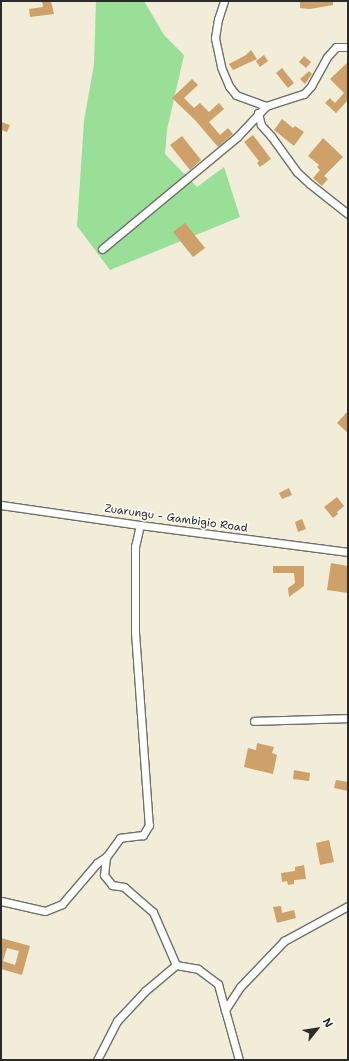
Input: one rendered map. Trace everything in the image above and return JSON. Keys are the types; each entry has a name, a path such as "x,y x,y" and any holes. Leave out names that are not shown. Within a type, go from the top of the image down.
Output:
{"street":[{"path":"224,1 218,19 215,38 221,67 226,80 236,95 266,106"},
{"path":"102,249 237,137 266,106 304,94 311,86 327,58 336,47 348,47"},
{"path":"258,113 261,125 271,136 297,172 348,214"},
{"name":"Zuarungu - Gambigio Road","path":"1,505 348,552"},
{"path":"1,901 45,911 62,904 97,863 106,857 120,838 143,835 149,825 135,632 135,546 140,525"},
{"path":"254,721 348,718"},
{"path":"106,857 104,875 106,880 112,885 124,887 153,912 176,965"},
{"path":"225,1010 240,987 284,941 348,906"},
{"path":"176,965 198,969 218,984 239,1060"},
{"path":"97,1060 117,1021 145,991 176,965"}],"green space":[{"path":"96,1 144,1 164,35 184,55 167,130 165,154 197,187 224,167 240,217 110,270 77,226 84,121 94,64"}],"building":[{"path":"42,1 51,1 54,14 30,17 29,9 43,7"},
{"path":"300,1 333,1 333,5 310,9 300,8"},
{"path":"251,50 257,59 233,70 229,64 246,55"},
{"path":"264,55 268,61 260,67 256,61"},
{"path":"304,56 311,62 306,68 299,62"},
{"path":"348,62 348,100 336,113 325,103 330,98 335,103 344,93 330,79"},
{"path":"282,68 294,83 288,88 276,73"},
{"path":"309,71 312,74 305,84 300,79"},
{"path":"192,79 198,85 184,98 194,108 200,103 209,112 219,103 224,109 209,122 220,135 228,128 233,134 218,147 195,120 172,98"},
{"path":"282,119 293,128 295,126 304,132 294,146 274,130"},
{"path":"1,122 10,125 7,132 1,130"},
{"path":"253,135 271,159 260,167 257,163 259,161 244,142"},
{"path":"182,136 201,160 190,170 170,145"},
{"path":"323,138 343,157 324,176 328,179 322,186 313,178 320,170 317,167 319,165 308,156"},
{"path":"185,223 205,248 193,257 173,232"},
{"path":"348,411 348,433 337,423"},
{"path":"289,488 292,495 282,499 279,493"},
{"path":"337,497 344,506 333,518 324,507"},
{"path":"302,519 306,529 298,532 295,522"},
{"path":"331,563 348,566 348,593 327,590"},
{"path":"273,566 304,566 304,586 289,597 288,588 295,583 294,573 273,573"},
{"path":"257,743 274,747 272,753 277,755 273,774 244,767 248,748 256,750"},
{"path":"294,770 310,773 309,781 293,779"},
{"path":"336,780 348,782 348,791 334,788"},
{"path":"329,840 334,862 320,865 316,843"},
{"path":"304,865 306,879 294,880 294,884 288,885 287,881 282,882 281,873 295,871 295,867"},
{"path":"281,906 282,913 294,910 296,918 277,923 273,907"},
{"path":"1,938 30,946 22,975 1,969","holes":["7,948 19,951 15,965 3,961"]}]}
